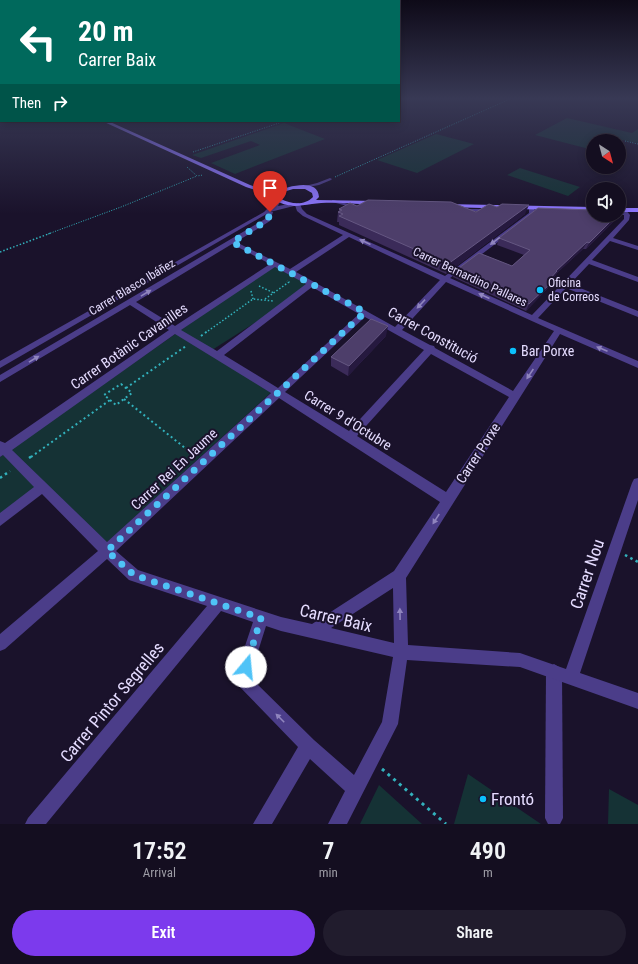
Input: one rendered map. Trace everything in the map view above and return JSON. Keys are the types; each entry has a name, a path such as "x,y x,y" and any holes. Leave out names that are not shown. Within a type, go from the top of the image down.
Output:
{"main road":[{"path":"140,137 241,183 277,197 288,204 296,205 311,202 333,201 383,206"},
{"path":"241,183 268,188 292,186 303,187 321,195 349,202"},
{"path":"277,197 281,190 292,186"},
{"path":"311,202 316,197 315,192"},
{"path":"438,205 532,209 586,209"},
{"path":"626,212 638,210"}],"street":[{"name":"Carrer Blasco Ibáñez","path":"0,379 268,220 268,212 276,205 277,197"},
{"name":"Carrer Blasco Ibáñez","path":"0,365 268,212 284,206 296,205"},
{"name":"Carrer Bernardino Pallares","path":"296,205 305,215 638,365"},
{"path":"397,330 445,279 532,209"},
{"path":"534,319 624,222"},
{"path":"291,272 348,235"},
{"path":"609,239 638,248"},
{"name":"Carrer Constitució","path":"232,242 365,312 515,396"},
{"path":"588,261 638,280"},
{"name":"Carrer Botànic Cavanilles","path":"1,449 175,330 275,264"},
{"path":"217,356 311,284"},
{"path":"565,285 638,314"},
{"name":"Carrer 9 d'Octubre","path":"130,302 350,437 448,500"},
{"name":"Carrer Rei En Jaume","path":"0,644 107,551 365,312"},
{"name":"Carrer Porxe","path":"314,631 399,576 559,330"},
{"path":"350,437 431,348"},
{"name":"Carrer Baix","path":"1,449 43,487 107,551 134,575 281,624 401,652 520,660 638,701"},
{"name":"Carrer Nou","path":"571,677 638,483"},
{"path":"0,520 43,487"},
{"path":"337,824 390,724 401,652 399,576"},
{"name":"Carrer Pintor Segrelles","path":"34,824 218,604"},
{"path":"261,618 242,680 308,746 355,788"},
{"path":"554,672 554,818"},
{"path":"262,824 308,746"}],"lane":[{"path":"303,187 318,184 330,179"},
{"path":"315,192 321,185 329,182 330,179"},
{"path":"333,201 353,207 383,206"},
{"path":"445,209 532,209 586,213"}],"path":[{"path":"181,156 236,137"},
{"path":"330,179 423,137"},
{"path":"626,141 638,144"},
{"path":"0,252 121,207 197,176"},
{"path":"251,290 262,281"},
{"path":"265,299 289,282 286,281"},
{"path":"257,285 274,293"},
{"path":"120,384 132,393 124,400 116,405 104,395 120,384"},
{"path":"0,478 110,400"},
{"path":"124,400 203,463"},
{"path":"371,759 446,824"}],"green space":[{"path":"242,137 321,137 325,139 235,174 211,163 260,145 251,141 201,158 192,155"},
{"path":"428,137 449,137 474,144 417,173 377,160"},
{"path":"544,137 586,137 586,148"},
{"path":"626,137 638,137 638,143 626,141"},
{"path":"520,168 580,187 568,196 507,175"},
{"path":"275,264 311,284 286,303 212,350 276,388 104,545 43,487 0,520 0,457"},
{"name":"Frontó","path":"468,774 541,824 454,824"},
{"path":"379,785 422,824 360,824"},
{"path":"609,789 638,805 638,824 608,824"}],"building":[{"path":"368,200 451,202 476,212 489,204 497,207 502,204 529,205 448,264 339,216 343,214 338,212 342,210 339,209 350,203 357,206"},
{"path":"538,208 586,210 586,222 610,222 589,243 587,242 556,271 549,280 552,282 529,304 455,271 479,253 512,266 530,250 499,238"},
{"path":"371,319 388,326 349,366 331,357"}],"place":[{"name":"Oficina de Correos","path":"540,290"},
{"name":"Bar Porxe","path":"513,351"},
{"name":"Frontó","path":"483,799"}],"route":[{"path":"246,667 261,618 134,575 107,551 365,312 232,242 268,220 270,212"}]}
